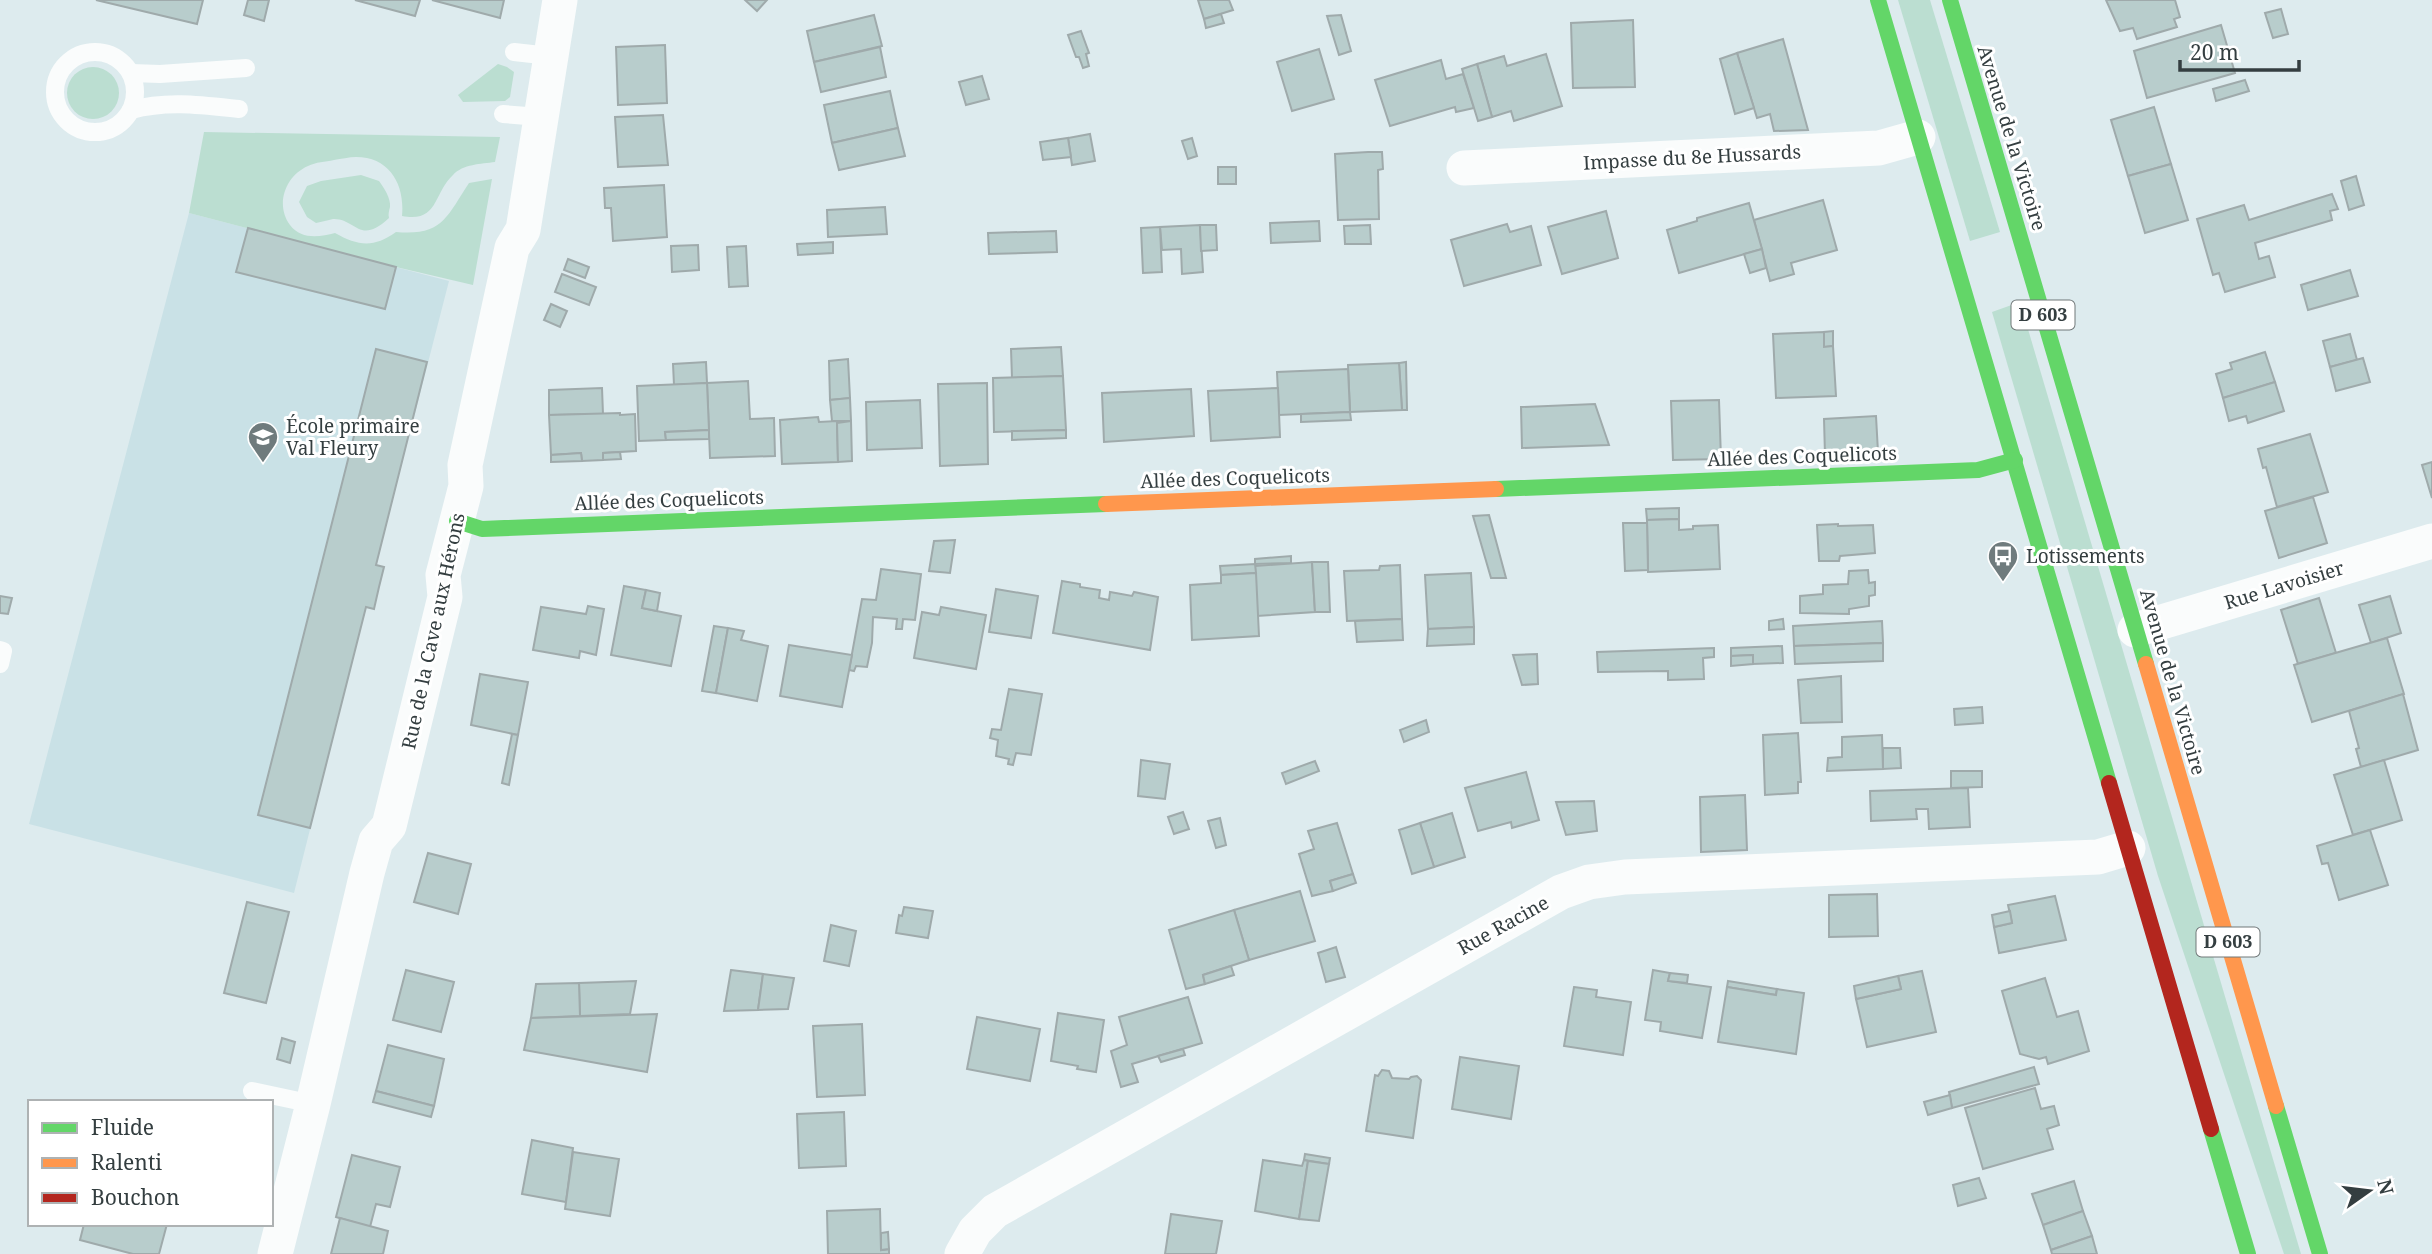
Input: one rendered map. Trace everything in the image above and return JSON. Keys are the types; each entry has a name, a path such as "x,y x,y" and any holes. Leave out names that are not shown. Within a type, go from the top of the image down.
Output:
{"main road":[{"path":"1878,0 2249,1249"},
{"name":"Avenue de la Victoire","path":"1950,0 2320,1254"},
{"name":"Allée des Coquelicots","path":"457,521 482,528 1978,470 2015,460"}],"street":[{"name":"Rue de la Cave aux Hérons","path":"275,1254 367,873 376,841 389,826 445,597 443,575 466,486 465,465 512,248 523,230 560,0"},
{"name":"Impasse du 8e Hussards","path":"1464,168 1879,148 1919,137"},
{"name":"Rue Lavoisier","path":"2135,630 2432,541"},
{"name":"Rue Racine","path":"962,1254 975,1231 995,1211 1561,892 1589,882 1625,877 2098,857 2129,848"}],"lane":[{"path":"98,51 111,55 123,62 131,73 135,99 122,122 111,129 85,131 73,126 63,117 56,105 54,92 62,67 85,52 98,51"},
{"path":"514,52 550,56"},
{"path":"131,73 160,74 246,68"},
{"path":"131,110 177,103 239,109"},
{"path":"503,114 540,117"},
{"path":"0,650 3,650 0,664"},
{"path":"252,1091 313,1104"}],"shaded area":[{"name":"École primaire Val Fleury","path":"189,213 449,281 376,565 384,567 374,609 366,607 294,893 29,824"}],"green space":[{"path":"1898,0 1930,0 2000,232 1970,241"},
{"path":"498,64 514,72 510,97 505,101 463,102 458,95"},
{"path":"93,67 103,69 111,75 117,83 117,103 111,111 103,117 93,119 83,117 75,111 69,103 67,93 69,83 75,75 83,69"},
{"path":"204,132 500,137 495,162 472,165 457,171 447,182 434,205 423,215 402,216 401,194 393,175 386,167 368,158 348,158 308,166 293,177 283,200 283,209 290,225 300,233 317,236 335,233 351,241 373,243 396,232 424,231 433,227 448,215 469,183 492,179 473,285 189,213"},
{"path":"361,175 379,181 388,197 389,218 379,226 364,230 341,220 316,223 307,217 299,202 307,186 321,181"},
{"path":"2020,302 2301,1254 2284,1254 2158,876 1992,312"}],"building":[{"path":"96,0 203,0 197,24"},
{"path":"248,0 269,0 264,21 244,15"},
{"path":"355,0 420,0 415,16"},
{"path":"432,0 504,0 500,18"},
{"path":"745,0 767,0 757,11"},
{"path":"1198,0 1229,0 1233,10 1204,19"},
{"path":"2106,0 2175,0 2180,17 2174,19 2177,27 2137,39 2133,28 2120,31"},
{"path":"2281,9 2288,34 2273,38 2265,13"},
{"path":"1221,14 1224,23 1206,28 1204,19"},
{"path":"874,15 882,46 814,62 807,31"},
{"path":"1341,15 1351,51 1339,55 1327,16"},
{"path":"1633,20 1635,87 1573,88 1571,23"},
{"path":"2221,25 2235,73 2147,98 2134,51"},
{"path":"1081,31 1089,53 1086,54 1089,66 1083,68 1068,35"},
{"path":"1783,39 1808,130 1774,131 1770,114 1757,118 1737,53"},
{"path":"665,45 667,103 618,105 616,47"},
{"path":"880,47 886,77 821,92 814,62"},
{"path":"1319,49 1334,99 1292,111 1277,62"},
{"path":"1737,53 1754,108 1735,114 1720,59"},
{"path":"1546,54 1562,106 1514,121 1511,111 1492,117 1477,64 1504,56 1507,66"},
{"path":"1441,60 1446,79 1463,74 1474,108 1456,112 1455,107 1390,126 1375,80"},
{"path":"1477,64 1492,117 1478,121 1462,69"},
{"path":"982,76 989,99 966,105 959,82"},
{"path":"2245,80 2249,91 2216,101 2213,89"},
{"path":"890,91 898,128 832,143 824,105"},
{"path":"2154,107 2171,164 2128,176 2111,120"},
{"path":"663,115 668,165 618,167 615,117"},
{"path":"898,128 905,156 839,170 832,143"},
{"path":"1090,134 1095,161 1072,165 1068,138"},
{"path":"1068,138 1071,157 1043,160 1040,142"},
{"path":"1192,138 1197,156 1188,159 1182,141"},
{"path":"1382,152 1383,169 1378,170 1379,219 1338,220 1335,154"},
{"path":"2171,164 2188,220 2145,233 2128,176"},
{"path":"1218,167 1236,167 1236,184 1218,184"},
{"path":"2356,176 2364,205 2349,210 2341,181"},
{"path":"664,185 667,237 613,241 611,208 605,208 604,188"},
{"path":"2332,194 2338,209 2330,211 2332,220 2255,243 2259,259 2269,256 2275,277 2225,292 2219,273 2213,275 2197,219 2244,205 2249,220"},
{"path":"1823,200 1837,250 1791,263 1794,274 1770,281 1754,220"},
{"path":"1749,203 1762,249 1679,273 1667,230"},
{"path":"885,207 887,234 828,237 827,210"},
{"path":"1606,211 1618,258 1562,274 1548,227"},
{"path":"1319,221 1320,241 1271,243 1270,223"},
{"path":"1507,224 1510,232 1531,226 1541,265 1464,286 1451,240"},
{"path":"1200,225 1203,272 1182,274 1181,249 1162,250 1160,227"},
{"path":"1200,225 1216,225 1217,250 1201,251"},
{"path":"1370,225 1371,244 1345,244 1344,226"},
{"path":"1160,227 1162,272 1143,273 1141,228"},
{"path":"248,228 396,267 385,309 236,272"},
{"path":"1056,231 1057,252 989,254 988,233"},
{"path":"833,242 833,253 798,255 797,244"},
{"path":"698,245 699,270 672,272 671,246"},
{"path":"746,246 748,286 729,287 727,247"},
{"path":"1762,249 1766,268 1750,273 1744,254"},
{"path":"568,259 589,267 585,278 564,270"},
{"path":"2350,270 2358,296 2308,310 2301,285"},
{"path":"562,274 596,287 589,305 555,292"},
{"path":"551,304 567,311 560,327 544,320"},
{"path":"1833,331 1833,346 1824,347 1824,332"},
{"path":"1824,332 1824,347 1833,346 1836,396 1776,398 1773,334"},
{"path":"2350,334 2357,360 2330,367 2323,341"},
{"path":"1061,347 1063,376 1012,378 1011,349"},
{"path":"376,349 427,362 376,565 384,567 374,609 366,607 310,828 258,815"},
{"path":"2265,352 2275,382 2223,398 2216,374 2232,369 2230,363"},
{"path":"2363,358 2370,382 2336,391 2330,367"},
{"path":"848,359 850,398 830,400 829,361"},
{"path":"706,362 707,383 674,385 673,364"},
{"path":"1406,362 1407,410 1402,410 1399,363"},
{"path":"1399,363 1402,410 1350,412 1348,365"},
{"path":"1348,369 1350,412 1279,415 1277,372"},
{"path":"1063,376 1066,430 994,432 993,378"},
{"path":"748,381 750,419 774,418 775,456 710,458 707,383"},
{"path":"2275,382 2284,411 2248,423 2246,416 2229,421 2223,398"},
{"path":"707,383 709,430 665,432 666,440 639,441 637,386"},
{"path":"987,383 988,464 940,466 938,384"},
{"path":"602,388 603,414 549,415 549,390"},
{"path":"1278,388 1280,437 1211,441 1208,391"},
{"path":"1191,389 1194,436 1104,442 1102,393"},
{"path":"850,398 851,421 832,421 830,400"},
{"path":"920,400 922,448 867,450 866,402"},
{"path":"1719,400 1721,459 1673,460 1671,401"},
{"path":"1595,404 1609,445 1522,448 1521,407"},
{"path":"1350,412 1351,420 1301,422 1301,414"},
{"path":"635,414 636,451 603,453 603,460 582,461 581,453 551,455 549,415"},
{"path":"1876,416 1878,452 1825,455 1824,419"},
{"path":"818,417 819,422 837,421 838,462 782,464 780,420"},
{"path":"851,421 852,461 838,462 837,423"},
{"path":"709,430 709,439 666,440 665,432"},
{"path":"1066,430 1066,438 1012,440 1012,431"},
{"path":"2310,434 2328,492 2277,507 2258,449"},
{"path":"620,452 621,459 603,460 603,453"},
{"path":"581,453 582,461 551,462 551,455"},
{"path":"2432,462 2432,498 2422,465"},
{"path":"2313,497 2327,543 2279,558 2265,511"},
{"path":"1679,508 1679,519 1647,520 1646,509"},
{"path":"1489,515 1506,578 1491,578 1473,516"},
{"path":"1679,519 1679,530 1693,529 1693,526 1718,525 1720,569 1648,572 1647,520"},
{"path":"1623,523 1647,523 1648,570 1625,571"},
{"path":"1817,525 1873,525 1875,553 1840,556 1839,561 1819,561"},
{"path":"955,540 950,573 929,571 934,541"},
{"path":"1291,556 1291,563 1255,564 1255,559"},
{"path":"1312,562 1315,612 1257,616 1255,566"},
{"path":"1312,562 1328,562 1330,612 1315,612"},
{"path":"1255,564 1256,573 1221,575 1220,566"},
{"path":"1400,565 1402,619 1347,621 1344,571 1379,570 1380,566"},
{"path":"881,569 921,574 915,620 903,619 902,629 896,629 897,619 873,617 872,643 867,667 856,666 854,671 849,670 862,599 876,600"},
{"path":"1868,570 1869,583 1875,582 1875,595 1869,596 1869,606 1849,609 1849,614 1800,613 1800,596 1823,594 1823,585 1848,584 1849,571"},
{"path":"1256,573 1259,636 1192,640 1190,585 1221,583 1221,575"},
{"path":"1471,573 1474,627 1428,629 1425,575"},
{"path":"1062,581 1100,590 1099,598 1109,600 1110,592 1132,596 1134,592 1158,597 1150,650 1053,633"},
{"path":"624,586 646,590 642,608 681,616 671,666 611,655"},
{"path":"996,589 1038,596 1031,638 989,632"},
{"path":"646,590 660,593 657,611 642,608"},
{"path":"0,596 12,598 8,614 0,613"},
{"path":"2390,596 2401,633 2371,643 2359,605"},
{"path":"2319,598 2336,653 2298,664 2281,610"},
{"path":"588,606 604,609 596,655 580,651 579,658 533,650 541,607 586,614"},
{"path":"941,607 986,615 976,669 914,658 922,612 939,615"},
{"path":"1402,619 1403,640 1357,642 1355,621"},
{"path":"1783,619 1784,629 1769,630 1769,621"},
{"path":"1882,621 1883,643 1794,646 1793,626"},
{"path":"714,626 728,628 716,693 702,691"},
{"path":"1474,627 1474,644 1427,646 1428,629"},
{"path":"728,628 744,631 741,640 768,646 757,701 716,693"},
{"path":"2387,638 2404,694 2312,722 2294,665"},
{"path":"1883,643 1883,661 1795,664 1794,646"},
{"path":"789,645 852,655 842,707 780,696"},
{"path":"1782,646 1783,663 1753,664 1753,655 1731,656 1731,648"},
{"path":"1714,648 1714,657 1703,658 1704,679 1668,680 1668,671 1598,672 1597,652"},
{"path":"1537,654 1538,684 1522,685 1513,655"},
{"path":"1753,655 1753,664 1731,666 1731,656"},
{"path":"480,674 528,682 518,735 471,725"},
{"path":"1841,676 1842,722 1801,723 1798,680"},
{"path":"1009,689 1042,694 1031,755 1016,753 1013,765 1008,764 1009,759 996,756 998,740 990,738 992,729 1001,730"},
{"path":"2403,694 2418,750 2361,767 2349,711"},
{"path":"1982,707 1983,723 1955,725 1954,709"},
{"path":"1426,720 1429,732 1404,742 1400,730"},
{"path":"1798,733 1801,782 1798,782 1798,793 1765,795 1763,735"},
{"path":"512,734 518,735 509,785 502,783"},
{"path":"1882,735 1883,769 1827,771 1828,758 1842,757 1842,737"},
{"path":"1883,748 1900,748 1901,768 1883,769"},
{"path":"1141,760 1170,764 1165,799 1138,796"},
{"path":"2384,760 2402,820 2353,835 2334,775"},
{"path":"1315,761 1319,771 1286,784 1282,773"},
{"path":"1951,771 1982,771 1982,787 1951,788"},
{"path":"1526,772 1539,820 1512,828 1511,822 1478,831 1465,788"},
{"path":"1968,788 1970,827 1929,829 1928,809 1916,809 1917,819 1871,821 1870,791"},
{"path":"1745,795 1747,850 1701,852 1700,797"},
{"path":"1594,801 1597,831 1566,835 1556,802"},
{"path":"1183,812 1189,829 1174,834 1168,817"},
{"path":"1452,813 1465,857 1434,867 1420,823"},
{"path":"1220,818 1226,845 1216,848 1208,821"},
{"path":"1337,823 1353,874 1330,881 1333,891 1312,896 1299,854 1314,849 1308,831"},
{"path":"1420,823 1434,867 1412,874 1399,830"},
{"path":"2370,830 2388,885 2339,900 2328,863 2322,864 2317,846"},
{"path":"428,853 471,864 458,914 414,902"},
{"path":"1353,874 1356,883 1333,891 1330,881"},
{"path":"1300,891 1315,941 1249,960 1234,910"},
{"path":"1877,894 1878,936 1829,937 1829,895"},
{"path":"2055,896 2066,940 1999,953 1994,927 2012,923 2008,905"},
{"path":"247,902 289,912 266,1003 224,993"},
{"path":"904,907 933,911 928,938 896,933 899,915 902,916"},
{"path":"1234,910 1249,960 1203,975 1205,984 1186,989 1169,930"},
{"path":"2010,911 2012,923 1994,927 1992,915"},
{"path":"831,925 856,931 849,966 824,961"},
{"path":"1336,947 1345,977 1326,982 1318,953"},
{"path":"1231,966 1234,975 1205,984 1203,975"},
{"path":"406,970 454,982 441,1032 393,1020"},
{"path":"731,970 763,974 758,1010 724,1011"},
{"path":"1653,970 1670,973 1668,981 1711,987 1702,1038 1660,1031 1661,1022 1645,1020"},
{"path":"1922,971 1936,1032 1867,1047 1856,999 1901,989 1898,976"},
{"path":"1670,973 1688,975 1687,983 1668,981"},
{"path":"763,974 794,978 788,1009 758,1010"},
{"path":"1898,976 1901,989 1856,999 1854,986"},
{"path":"2045,978 2057,1017 2078,1011 2089,1051 2048,1064 2046,1057 2039,1059 2020,1054 2002,991"},
{"path":"636,981 630,1014 580,1016 579,983"},
{"path":"1728,981 1777,989 1776,995 1727,987"},
{"path":"579,983 580,1016 531,1018 536,984"},
{"path":"1574,987 1597,990 1596,997 1631,1002 1623,1055 1564,1046"},
{"path":"1727,987 1776,995 1777,989 1804,993 1796,1054 1718,1042"},
{"path":"1188,997 1202,1043 1132,1064 1138,1082 1121,1087 1111,1051 1127,1045 1119,1017"},
{"path":"1058,1013 1104,1020 1096,1072 1051,1061"},
{"path":"657,1014 647,1072 524,1050 531,1018"},
{"path":"977,1017 1040,1029 1030,1081 967,1069"},
{"path":"862,1024 865,1095 817,1097 813,1026"},
{"path":"282,1038 295,1042 290,1063 277,1059"},
{"path":"388,1045 444,1059 434,1106 376,1091"},
{"path":"1183,1049 1185,1055 1161,1062 1158,1056"},
{"path":"1460,1057 1519,1066 1511,1119 1452,1109"},
{"path":"2034,1067 2039,1084 1952,1108 1949,1092"},
{"path":"1382,1070 1389,1071 1392,1078 1409,1079 1417,1076 1421,1080 1413,1138 1366,1131 1375,1075 1378,1076"},
{"path":"2035,1088 2041,1109 2054,1106 2059,1125 2047,1129 2053,1149 1983,1169 1965,1108"},
{"path":"376,1091 434,1106 431,1117 373,1102"},
{"path":"1950,1095 1952,1108 1928,1115 1924,1102"},
{"path":"844,1112 846,1166 799,1168 797,1114"},
{"path":"532,1140 573,1148 566,1202 522,1194"},
{"path":"573,1152 619,1159 610,1216 565,1209"},
{"path":"1305,1154 1330,1158 1329,1164 1304,1160"},
{"path":"352,1155 400,1167 390,1207 376,1204 370,1227 336,1217"},
{"path":"1263,1160 1302,1166 1304,1160 1308,1161 1299,1219 1255,1211"},
{"path":"1308,1161 1329,1164 1319,1221 1299,1219"},
{"path":"1979,1178 1986,1198 1958,1206 1953,1185"},
{"path":"2074,1181 2083,1211 2043,1225 2032,1194"},
{"path":"880,1209 881,1250 889,1249 889,1254 828,1254 827,1211"},
{"path":"2083,1211 2092,1236 2051,1250 2043,1225"},
{"path":"1171,1214 1222,1221 1216,1254 1165,1254"},
{"path":"340,1218 388,1231 383,1254 331,1254"},
{"path":"84,1226 166,1226 159,1254 133,1254 80,1240"},
{"path":"888,1232 889,1249 881,1250 881,1233"},
{"path":"2092,1236 2097,1254 2052,1254 2051,1250"}],"traffic: fast":[{"path":"1878,0 2109,783"},
{"path":"1950,0 2146,664"},
{"path":"1496,489 1978,470 2015,460"},
{"path":"457,521 482,529 1106,504"},
{"path":"2276,1106 2320,1254"},
{"path":"2211,1129 2248,1254"}],"traffic: slow":[{"path":"1106,504 1496,489"},
{"path":"2146,664 2276,1106"}],"traffic: jam":[{"path":"2109,783 2211,1129"}],"place":[{"name":"École primaire Val Fleury","path":"263,464"},
{"name":"Lotissements","path":"2003,583"}]}
